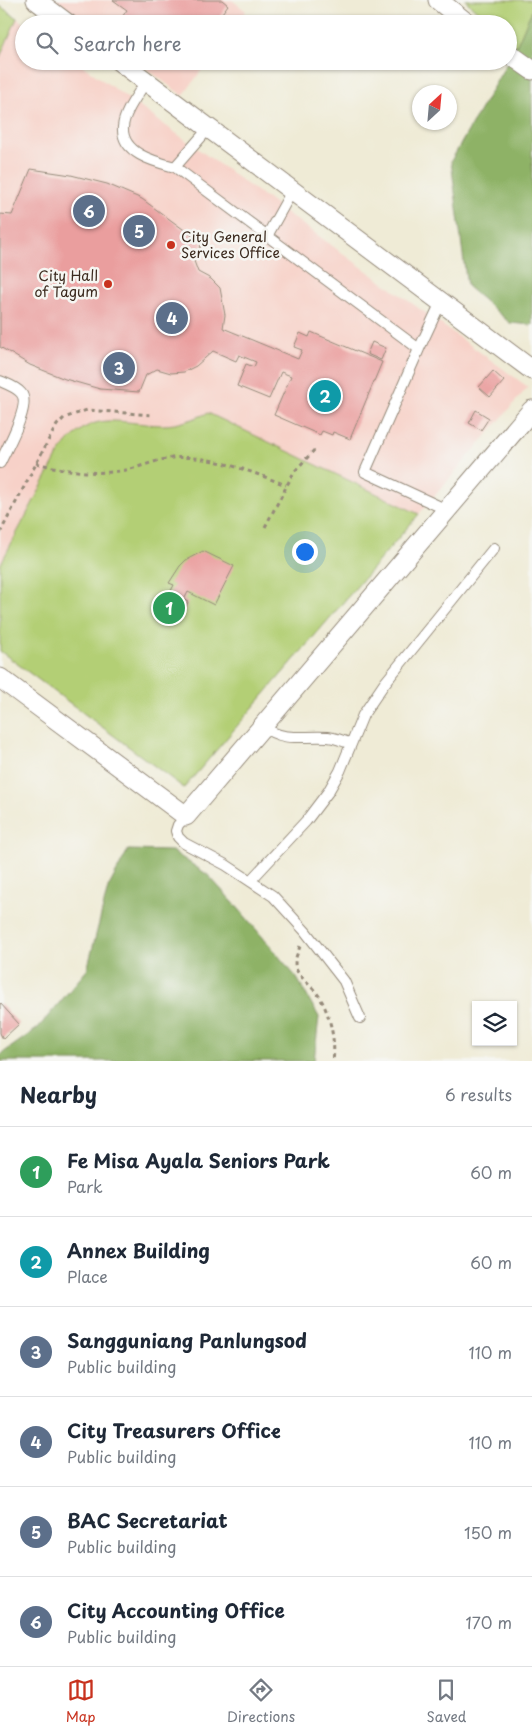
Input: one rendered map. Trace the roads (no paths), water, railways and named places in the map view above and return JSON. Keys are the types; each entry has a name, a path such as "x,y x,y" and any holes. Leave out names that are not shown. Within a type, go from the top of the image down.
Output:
{"street":[{"path":"36,0 56,15"},
{"path":"438,0 458,6"},
{"path":"517,59 532,70"},
{"path":"131,70 532,370"},
{"path":"0,678 186,816 532,410"}],"lane":[{"path":"146,81 126,117 123,128 124,137 133,150 143,157 175,168 419,349"},
{"path":"175,168 209,128"},
{"path":"267,236 292,191"},
{"path":"441,302 365,472 447,510"},
{"path":"0,381 23,394 24,402 23,412 0,463"},
{"path":"251,880 306,821 328,792 340,771 363,716 384,684 494,548"},
{"path":"262,726 272,734 281,736 292,738 331,737 351,744"},
{"path":"186,816 176,831 178,837 184,843 251,880 273,896 305,931 344,981 360,1018"}],"place":[{"name":"City Accounting Office","path":"89,211"},
{"name":"BAC Secretariat","path":"139,231"},
{"name":"City General Services Office","path":"171,245"},
{"name":"City Hall of Tagum","path":"108,284"},
{"name":"City Treasurers Office","path":"172,318"},
{"name":"Sangguniang Panlungsod","path":"119,368"},
{"name":"Annex Building","path":"325,396"},
{"name":"Fe Misa Ayala Seniors Park","path":"169,608"}]}
